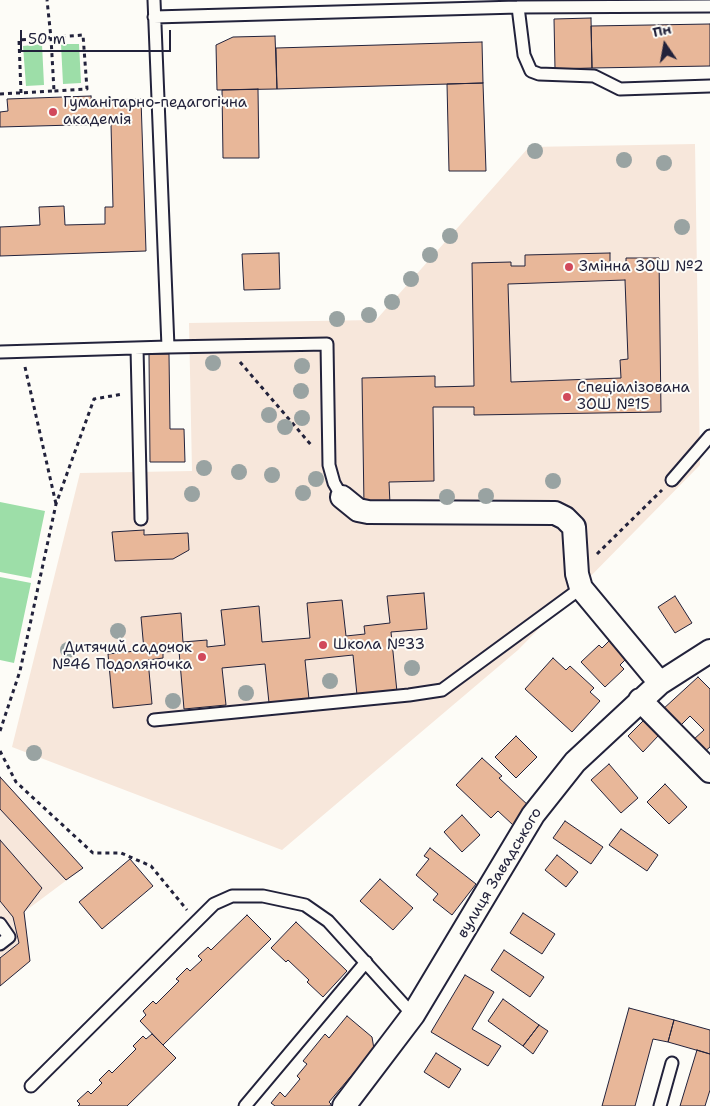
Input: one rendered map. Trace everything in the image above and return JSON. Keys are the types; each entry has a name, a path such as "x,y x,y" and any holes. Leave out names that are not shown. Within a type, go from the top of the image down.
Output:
{"street":[{"path":"342,497 358,510 368,512 555,513 566,518 574,526 579,581 660,683"},
{"name":"вулиця Завадського","path":"344,1106 413,1015 533,815 575,762 660,683 710,651"},
{"path":"640,700 710,771"}],"lane":[{"path":"154,0 168,347"},
{"path":"154,17 518,7 710,6"},
{"path":"518,7 524,55 531,70 539,74 594,76 620,89 710,86"},
{"path":"0,352 327,344 329,465 334,483 342,497"},
{"path":"137,348 140,519"},
{"path":"672,480 710,436"},
{"path":"154,720 409,696 442,690 579,581"},
{"path":"31,1086 196,921 214,904 232,896 263,896 304,905 328,921 413,1015"},
{"path":"0,924 9,937 0,944"},
{"path":"245,1106 366,962"},
{"path":"660,1106 672,1063"}],"path":[{"path":"46,0 51,38 54,91"},
{"path":"0,94 21,93 87,89 83,35 19,40 21,93"},
{"path":"227,347 329,465"},
{"path":"21,351 56,504"},
{"path":"0,731 20,671 56,504 94,399 138,391"},
{"path":"579,581 672,480"},
{"path":"0,751 16,782 93,853 121,853 151,866 196,921"}],"shaded area":[{"path":"695,144 700,465 518,650 282,850 12,747 80,473 192,471 189,323 376,320 529,147"},
{"path":"0,776 83,868 24,912 30,961 0,986"}],"green space":[{"path":"42,44 44,85 26,86 23,46"},
{"path":"61,44 79,44 81,83 63,84"},
{"path":"0,502 45,511 31,578 0,572"},
{"path":"0,577 31,583 14,663 0,660"}],"building":[{"path":"591,18 592,68 555,69 554,19"},
{"path":"710,24 710,66 592,68 591,26"},
{"path":"275,36 277,89 217,90 216,45 233,37"},
{"path":"482,42 483,83 277,89 276,48"},
{"path":"483,83 486,171 449,171 447,84"},
{"path":"258,89 259,158 223,158 222,90"},
{"path":"91,96 92,107 109,106 109,100 141,99 146,251 0,256 0,227 40,225 39,207 64,206 65,225 105,224 105,207 113,207 111,124 0,127 0,112 8,111 7,99"},
{"path":"279,253 280,289 244,290 242,254"},
{"path":"610,253 610,264 626,264 626,258 659,258 661,412 474,415 474,407 433,407 434,481 389,482 390,504 364,505 362,378 435,376 435,387 474,386 472,263 511,262 511,266 525,266 525,255","holes":["625,280 628,359 620,360 621,378 511,382 508,284"]},
{"path":"149,354 169,354 170,429 184,429 185,462 150,462"},
{"path":"144,530 144,535 188,533 189,550 173,559 115,561 112,532"},
{"path":"424,593 427,629 391,632 397,692 357,695 353,655 305,660 309,699 269,703 265,664 222,668 226,705 184,709 179,651 163,652 163,658 148,660 152,704 113,708 108,654 144,650 141,617 181,613 183,642 207,640 207,647 225,645 221,610 259,606 262,642 310,638 307,603 342,600 346,636 365,634 364,626 390,623 387,596"},
{"path":"675,596 692,623 675,633 658,607"},
{"path":"609,641 626,659 620,665 624,669 605,687 581,662 599,645 602,648"},
{"path":"553,658 566,670 570,666 594,688 590,692 600,701 572,732 525,689"},
{"path":"698,677 710,689 710,747 704,752 693,740 704,730 690,716 678,728 662,710"},
{"path":"643,721 658,736 643,752 628,736"},
{"path":"516,736 537,757 516,778 495,757"},
{"path":"482,758 502,776 499,778 530,807 513,825 498,811 491,818 456,785"},
{"path":"609,764 638,798 621,813 591,780"},
{"path":"0,777 83,868 66,880 0,809"},
{"path":"665,784 687,807 669,824 647,802"},
{"path":"462,815 480,835 462,852 444,832"},
{"path":"565,821 603,847 591,864 553,838"},
{"path":"621,829 658,855 647,871 609,845"},
{"path":"0,840 42,888 24,912 30,961 0,986 0,958 19,943 13,917 0,901"},
{"path":"430,848 476,884 452,915 433,900 438,894 416,875 429,859 424,856"},
{"path":"557,855 578,872 566,887 545,870"},
{"path":"130,859 153,886 102,929 79,902"},
{"path":"380,879 413,908 393,930 360,901"},
{"path":"523,913 555,934 542,954 510,933"},
{"path":"247,915 271,939 163,1045 140,1021 146,1015 143,1011 153,1001 156,1004 179,981 176,979 187,968 190,971 202,960 198,956 208,947 211,950"},
{"path":"296,922 347,971 323,997 307,982 309,980 288,960 286,962 271,948"},
{"path":"504,950 544,977 530,997 491,970"},
{"path":"465,975 494,992 472,1029 501,1046 488,1066 431,1032"},
{"path":"503,999 539,1025 523,1046 488,1021"},
{"path":"629,1008 674,1020 668,1042 653,1039 635,1106 602,1106"},
{"path":"347,1016 372,1037 374,1049 329,1102 330,1106 275,1106 271,1103 280,1092 285,1097 300,1079 297,1076 307,1064 303,1061 325,1034 329,1038"},
{"path":"674,1020 710,1030 710,1054 668,1042"},
{"path":"539,1025 548,1031 533,1054 523,1046"},
{"path":"152,1034 176,1058 127,1106 78,1106 80,1104 77,1101 88,1091 91,1094 102,1083 99,1080 109,1070 112,1073 136,1049 133,1046 143,1036 146,1039"},
{"path":"697,1050 710,1054 710,1090 705,1106 680,1106"},
{"path":"436,1053 461,1069 449,1088 424,1072"}],"place":[{"name":"Гуманітарно-педагогічна академія","path":"53,112"},
{"name":"Змінна ЗОШ №2","path":"569,267"},
{"name":"Спеціалізована ЗОШ №15","path":"567,397"},
{"name":"Школа №33","path":"323,645"},
{"name":"Дитячий садочок №46 Подоляночка","path":"202,657"}]}
